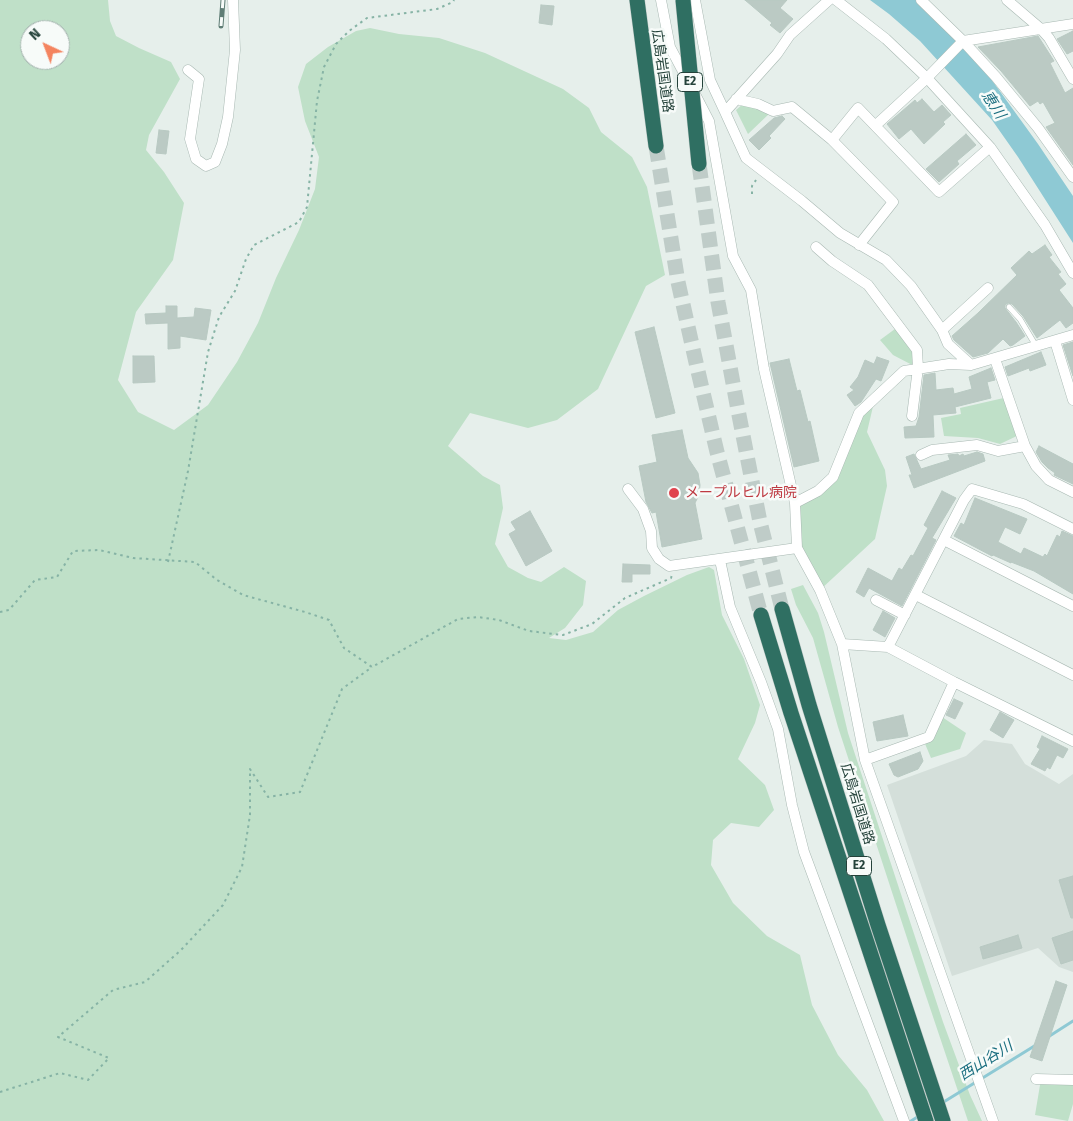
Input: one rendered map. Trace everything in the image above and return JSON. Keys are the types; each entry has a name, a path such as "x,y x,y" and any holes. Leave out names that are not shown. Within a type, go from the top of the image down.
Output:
{"highway":[{"name":"広島岩国道路","path":"638,0 656,146"},
{"name":"広島岩国道路","path":"683,0 699,164"},
{"name":"広島岩国道路","path":"782,608 809,704 875,916 943,1121"},
{"name":"E2","path":"761,615 803,751 926,1121"}],"street":[{"path":"188,70 199,79 190,139 196,159 206,166 215,162 222,144 228,117 235,50 233,0"},
{"path":"695,0 710,80 746,158 840,233 886,260 911,286 942,330 948,344 971,365"},
{"path":"725,112 777,54 790,35 829,0"},
{"path":"836,0 886,39 927,78 990,147 1045,225 1073,273"},
{"path":"921,0 996,77 1038,128 1073,177"},
{"path":"1007,0 1042,29 1073,79"},
{"path":"662,4 670,46 709,121 733,256 751,290 764,369 795,504 797,548 820,590 842,644 865,760 993,1121"},
{"path":"876,125 927,78 962,41 1073,24"},
{"path":"736,99 758,104 773,111 792,107 832,140 893,202 859,245"},
{"path":"832,140 858,108 939,192 990,147"},
{"path":"816,247 832,261 868,285 917,350 918,368 912,416"},
{"path":"942,330 988,288"},
{"path":"795,504 818,491 833,477 859,413 904,371 949,364 971,365 1073,335"},
{"path":"1055,340 1073,400"},
{"path":"995,359 1025,446 1036,466 1050,480 1073,492"},
{"path":"921,455 932,450 977,445 998,451 1025,446"},
{"path":"628,489 642,509 651,531 652,548 659,559 669,566 797,548"},
{"path":"888,647 964,500 972,489 1023,504 1073,529"},
{"path":"944,540 1073,606"},
{"path":"720,560 730,607 778,729 792,805 804,852 904,1121"},
{"path":"916,595 1073,675"},
{"path":"876,600 905,615"},
{"path":"842,644 888,647 954,682 1073,740"},
{"path":"865,760 928,737 954,682"},
{"path":"1036,1079 1073,1080"}],"lane":[{"path":"1009,307 1020,319 1036,346"}],"path":[{"path":"168,562 188,471 208,352 219,317 235,291 246,259 254,245 299,222 307,207 317,102 324,67 336,44 349,31 367,18 437,9 454,0"},
{"path":"752,194 752,186 759,168"},
{"path":"0,612 9,610 35,580 57,577 73,550 98,550 133,558 168,562 195,562 217,580 243,595 329,620 344,648 372,667"},
{"path":"0,1092 60,1073 88,1080 109,1058 58,1037 114,990 146,982 181,950 223,905 242,867 250,815 250,769 268,796 300,792 342,689 372,667 458,619 478,617 499,620 530,631 563,635 592,624 625,598 671,578 674,565"}],"shaded area":[{"path":"984,740 1012,744 1025,764 1059,784 1073,774 1073,972 1059,967 1038,948 952,976 887,785 966,756"}],"green space":[{"path":"0,0 108,0 110,21 116,36 171,62 180,79 149,135 146,150 164,172 184,203 173,260 136,312 118,380 138,412 174,430 208,405 237,362 258,323 276,278 299,230 315,189 319,157 305,121 298,87 306,64 328,47 356,31 370,28 399,34 439,38 485,53 563,89 589,108 601,132 632,157 647,187 665,275 646,286 598,389 557,420 528,428 470,413 448,446 483,476 500,485 503,508 495,544 508,567 528,578 541,582 564,567 586,581 583,605 565,628 549,638 566,640 593,632 618,610 644,596 687,575 709,567 714,570 722,615 744,659 760,705 755,723 738,759 765,785 774,810 759,827 731,823 713,840 711,865 733,903 767,936 800,955 812,1005 838,1055 867,1090 884,1121 0,1121"},
{"path":"743,104 771,112 748,134 736,110"},
{"path":"899,326 917,350 918,368 893,355 880,340"},
{"path":"1008,397 1021,434 1000,444 978,438 944,436 941,418 961,414 960,408"},
{"path":"875,398 867,432 885,470 887,486 875,539 820,590 797,548 795,503 833,477 859,413"},
{"path":"803,585 818,613 848,733 943,1022 970,1095 982,1121 968,1121 924,990 838,727 813,638 796,605 791,589"},
{"path":"939,715 966,733 960,749 931,758 923,739"},
{"path":"1041,1079 1073,1080 1073,1104 1068,1121 1035,1115"}],"water":[{"name":"恵川","path":"870,0 919,0 986,72 1073,196 1073,243 992,120 920,41"}],"building":[{"path":"745,0 787,0 780,8 793,19 780,33 770,25 772,23"},
{"path":"541,5 554,6 552,25 539,23"},
{"path":"1073,31 1073,51 1067,54 1057,39"},
{"path":"1038,36 1054,61 1050,63 1065,93 1073,88 1073,165 1046,127 1055,123 1043,102 1040,104 1038,101 1030,106 978,47"},
{"path":"922,99 934,112 942,105 951,115 943,122 945,124 924,144 911,129 899,139 887,124 915,100 917,103"},
{"path":"782,116 785,119 759,150 749,140 774,118"},
{"path":"159,130 169,131 166,154 156,153"},
{"path":"966,134 976,145 957,161 959,164 939,182 926,169"},
{"path":"1045,245 1052,255 1049,257 1061,272 1058,274 1066,284 1059,290 1073,308 1073,323 1066,328 1060,320 1037,338 1023,316 1012,304 1008,303 1005,305 1005,308 1025,336 1010,346 1003,339 988,353 973,357 952,336 1017,275 1011,268 1029,251 1032,254"},
{"path":"166,306 177,306 177,318 194,317 195,308 211,310 206,340 180,336 180,348 168,349 168,323 146,324 145,314 166,313"},
{"path":"654,327 675,413 656,418 635,332"},
{"path":"1073,342 1073,376 1063,345"},
{"path":"1041,352 1046,365 1030,371 1029,368 1008,376 1005,367"},
{"path":"133,356 154,356 155,382 133,383"},
{"path":"877,357 889,361 881,381 876,379 861,402 855,406 847,395 854,390 850,387 858,377 865,360 874,364"},
{"path":"789,359 797,391 800,390 808,422 810,421 819,461 794,467 770,363"},
{"path":"991,368 995,380 987,382 991,398 955,407 956,413 933,415 934,437 905,438 904,427 916,426 919,417 924,375 935,373 936,390 953,388 954,394 972,389 969,377"},
{"path":"682,430 688,458 698,473 699,495 695,503 702,539 662,547 656,512 652,513 646,502 639,466 657,462 652,435"},
{"path":"1039,446 1073,464 1073,484 1054,475 1055,473 1042,462 1036,452"},
{"path":"977,452 983,454 985,461 914,488 909,475 912,475 906,457 914,454 921,469 950,460 948,455 958,454 959,456 963,454 964,456"},
{"path":"942,491 956,498 932,538 936,540 902,606 869,588 864,597 856,592 868,568 892,581 899,568 902,570 911,555 913,556 928,528 924,525"},
{"path":"975,498 1027,519 1020,534 1005,527 998,542 1021,554 1024,548 1043,557 1045,554 1047,556 1057,535 1060,537 1062,531 1073,536 1073,594 1034,571 992,556 954,536 961,523 964,525"},
{"path":"530,511 552,551 526,566 509,534 516,530 511,522"},
{"path":"623,564 650,565 650,574 632,574 632,582 622,582"},
{"path":"883,611 895,618 885,637 873,630"},
{"path":"954,699 963,703 955,719 946,715"},
{"path":"1000,712 1014,720 1003,738 990,730"},
{"path":"903,715 908,736 877,741 873,722"},
{"path":"1042,736 1068,749 1063,758 1057,755 1050,769 1047,767 1045,771 1031,764 1040,749 1037,747"},
{"path":"920,752 923,761 918,769 898,777 894,775 889,764"},
{"path":"1073,876 1073,918 1071,918 1059,880"},
{"path":"1073,931 1073,960 1061,964 1052,938"},
{"path":"1018,935 1022,948 983,959 980,947"},
{"path":"1056,981 1067,985 1042,1061 1030,1057"}],"waterway":[{"name":"西山谷川","path":"1048,1037 1073,1021"},
{"name":"西山谷川","path":"942,1103 1036,1045"},
{"name":"西山谷川","path":"911,1121 919,1116"}],"tunnel":[{"path":"656,146 678,282 697,367 717,452 761,615"},
{"path":"699,164 718,302 738,410 760,522 782,609"}],"railway":[{"path":"221,26 223,0"}],"place":[{"name":"メープルヒル病院","path":"674,493"}]}
